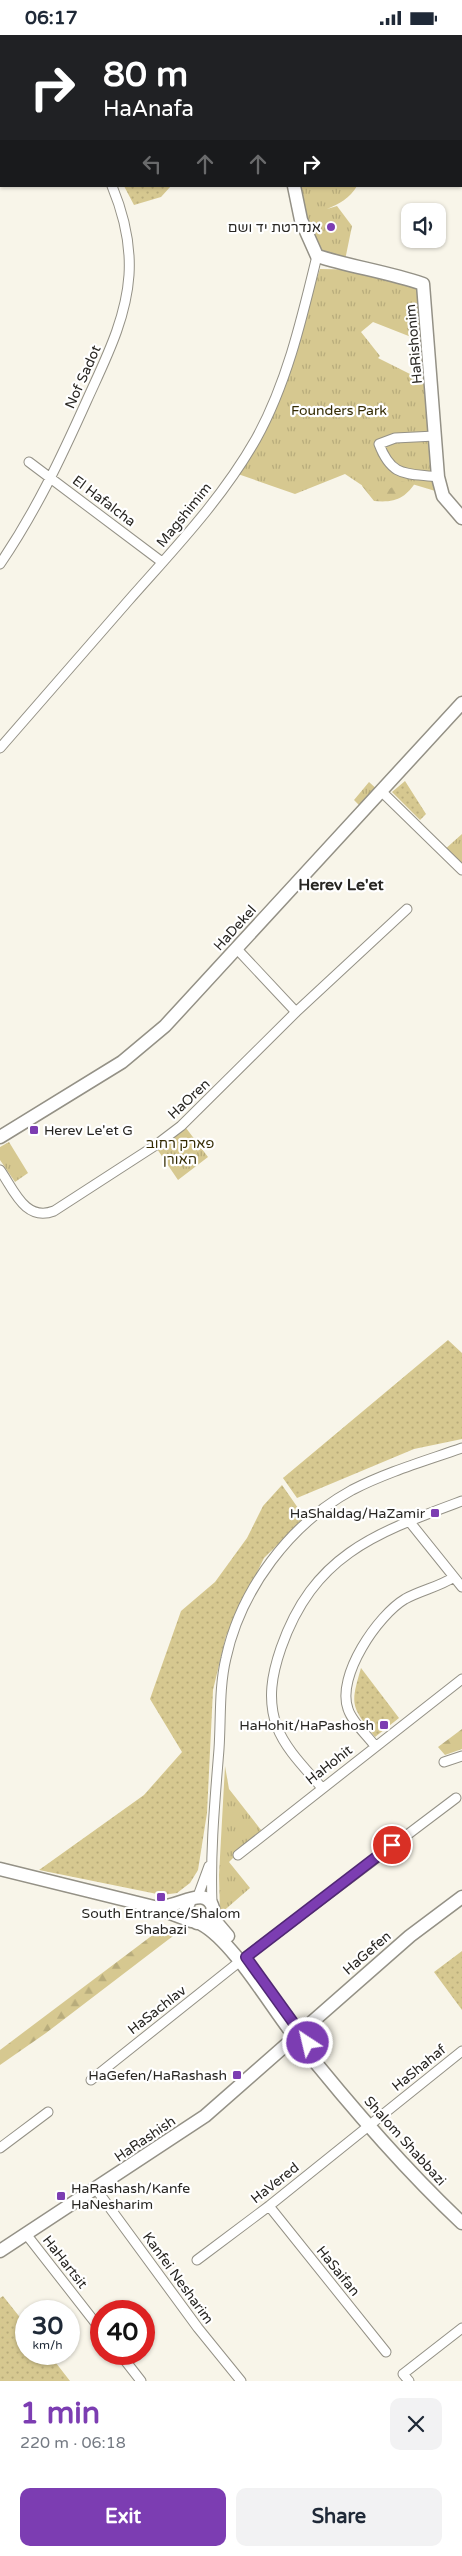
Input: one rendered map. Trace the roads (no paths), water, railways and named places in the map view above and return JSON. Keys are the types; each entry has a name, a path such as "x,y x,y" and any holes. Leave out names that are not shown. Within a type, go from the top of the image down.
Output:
{"street":[{"name":"Nof Sadot","path":"0,564 52,479 113,342 126,299 130,251 127,229 112,187"},
{"path":"294,187 301,219 317,257"},
{"name":"HaRishonim","path":"317,257 394,274 423,284 434,399 434,436 438,477 443,496 462,518"},
{"name":"Magshimim","path":"0,749 202,517 235,473 256,438 278,391 302,321 317,257"},
{"path":"434,436 395,438 379,444 385,460 397,472 438,477"},
{"name":"El Hafalcha","path":"29,462 162,563"},
{"name":"HaDekel","path":"0,1137 122,1062 143,1045 182,1008 462,703"},
{"path":"381,791 462,870"},
{"path":"236,948 296,1011 406,909"},
{"name":"HaOren","path":"0,1170 25,1206 33,1213 44,1215 54,1211 181,1126 296,1011"},
{"path":"212,1856 194,1898 185,1911 196,1922 209,1920 212,1908 212,1856 222,1685 226,1659 241,1612 266,1567 307,1522 352,1491 398,1470 462,1448"},
{"path":"322,1788 285,1742 273,1715 271,1685 277,1658 302,1603 340,1559 369,1539 409,1521 462,1501"},
{"path":"409,1521 462,1587"},
{"path":"375,1746 351,1716 346,1703 353,1668 361,1649 369,1635 391,1609 417,1593 445,1583 454,1577"},
{"name":"HaHohit","path":"238,1855 462,1679"},
{"path":"444,1762 462,1755"},
{"name":"HaSachlav","path":"91,2080 243,1959 456,1798"},
{"name":"Shalom Shabbazi","path":"0,1869 154,1907 196,1922 214,1932 243,1959"},
{"name":"HaGefen","path":"298,2034 431,1918 462,1897"},
{"path":"154,1907 169,1906 194,1898 206,1898 212,1908"},
{"name":"Shalom Shabbazi","path":"212,1908 217,1923 328,2076 415,2176 462,2223"},
{"name":"HaRashish","path":"0,2251 205,2116 298,2034"},
{"name":"HaShahaf","path":"370,2125 462,2051"},
{"path":"0,2148 48,2112"},
{"name":"HaVered","path":"197,2260 370,2125"},
{"name":"Kanfei Nesharim","path":"96,2189 198,2328 240,2381"},
{"name":"HaSaifan","path":"268,2206 386,2352"},
{"name":"HaHartsit","path":"26,2234 90,2316"},
{"path":"406,2378 462,2328"},
{"path":"129,2365 141,2381"}],"place":[{"name":"אנדרטת יד ושם","path":"331,227"},
{"name":"Herev Le'et G","path":"34,1130"},
{"name":"HaShaldag/HaZamir","path":"435,1513"},
{"name":"HaHohit/HaPashosh","path":"384,1725"},
{"name":"South Entrance/Shalom Shabazi","path":"161,1897"},
{"name":"HaGefen/HaRashash","path":"237,2075"},
{"name":"HaRashash/Kanfe HaNesharim","path":"61,2196"}],"district":[{"name":"Herev Le'et","path":"341,885"}],"park label":[{"name":"Founders Park","path":"339,410"},
{"name":"פארק רחוב האורן","path":"180,1151"}]}
